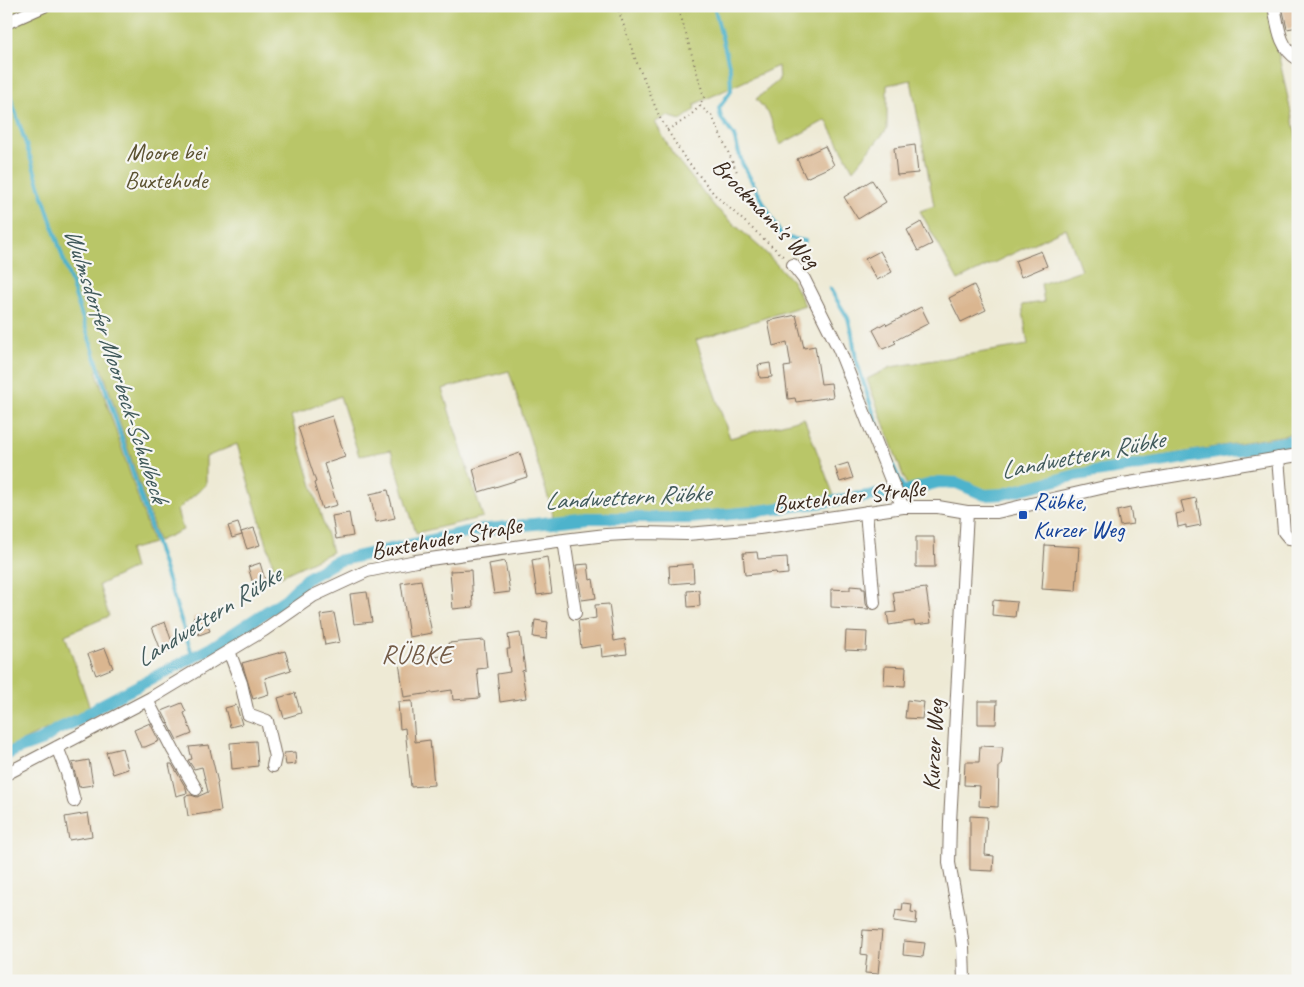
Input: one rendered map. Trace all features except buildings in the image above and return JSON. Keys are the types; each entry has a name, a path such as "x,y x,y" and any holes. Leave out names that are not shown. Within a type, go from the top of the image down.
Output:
{"street":[{"path":"6,24 44,6"},
{"path":"1274,6 1282,40 1290,53 1298,59"},
{"name":"Brockmann's Weg","path":"793,266 804,279 839,349 901,503"},
{"name":"Buxtehuder Straße","path":"6,774 147,700 264,630 313,596 367,571 416,561 564,540 643,533 687,534 750,529 866,512 901,503 968,512 997,512 1105,487 1298,455"},
{"path":"1278,458 1284,532 1289,538 1298,538"},
{"path":"866,512 874,603"},
{"name":"Kurzer Weg","path":"964,981 958,911 950,864 950,822 968,512"},
{"path":"564,540 575,613"},
{"path":"229,650 241,683 248,714 267,721 275,757 272,766"},
{"path":"147,700 196,789"},
{"path":"57,747 67,773 74,801"}],"path":[{"name":"Brockmann's Weg","path":"618,6 635,58 660,118 684,157 715,195 793,266"},
{"path":"668,130 689,117 700,106 704,96 678,6"},
{"path":"700,106 712,116 737,172"}],"green space":[{"name":"Moore bei Buxtehude","path":"6,6 1268,6 1298,145 1298,433 1080,470 1002,491 986,493 960,480 941,478 907,486 867,379 891,367 1028,345 1022,305 1044,302 1041,284 1081,270 1066,228 958,280 920,211 934,206 911,80 887,85 887,129 853,170 826,120 780,145 769,114 756,99 779,80 778,66 695,104 694,110 681,120 667,116 655,122 672,153 715,207 764,251 792,281 805,305 696,340 730,438 804,418 834,496 750,507 672,514 553,517 509,371 442,389 483,517 416,533 391,450 359,456 340,396 291,416 332,552 277,578 237,444 206,457 206,485 177,510 183,530 158,541 102,368 96,371 153,543 129,550 134,568 99,585 109,616 65,635 90,708 6,749"}],"waterway":[{"path":"714,6 730,69 731,91 719,108 721,118 734,136 742,163 782,237 805,241"},
{"name":"Wulmsdorfer Moorbeck-Schulbeck","path":"6,83 193,657"},
{"path":"830,289 848,318 856,360 886,451 905,491"},
{"name":"Landwettern Rübke","path":"6,755 42,740 101,705 211,648 286,599 306,579 337,561 471,531 588,518 689,518 751,512 905,491 939,482 957,483 985,495 1003,494 1076,475 1298,440"}],"place":[{"name":"Rübke, Kurzer Weg","path":"1023,515"}],"district":[{"name":"RÜBKE","path":"417,654"}]}
